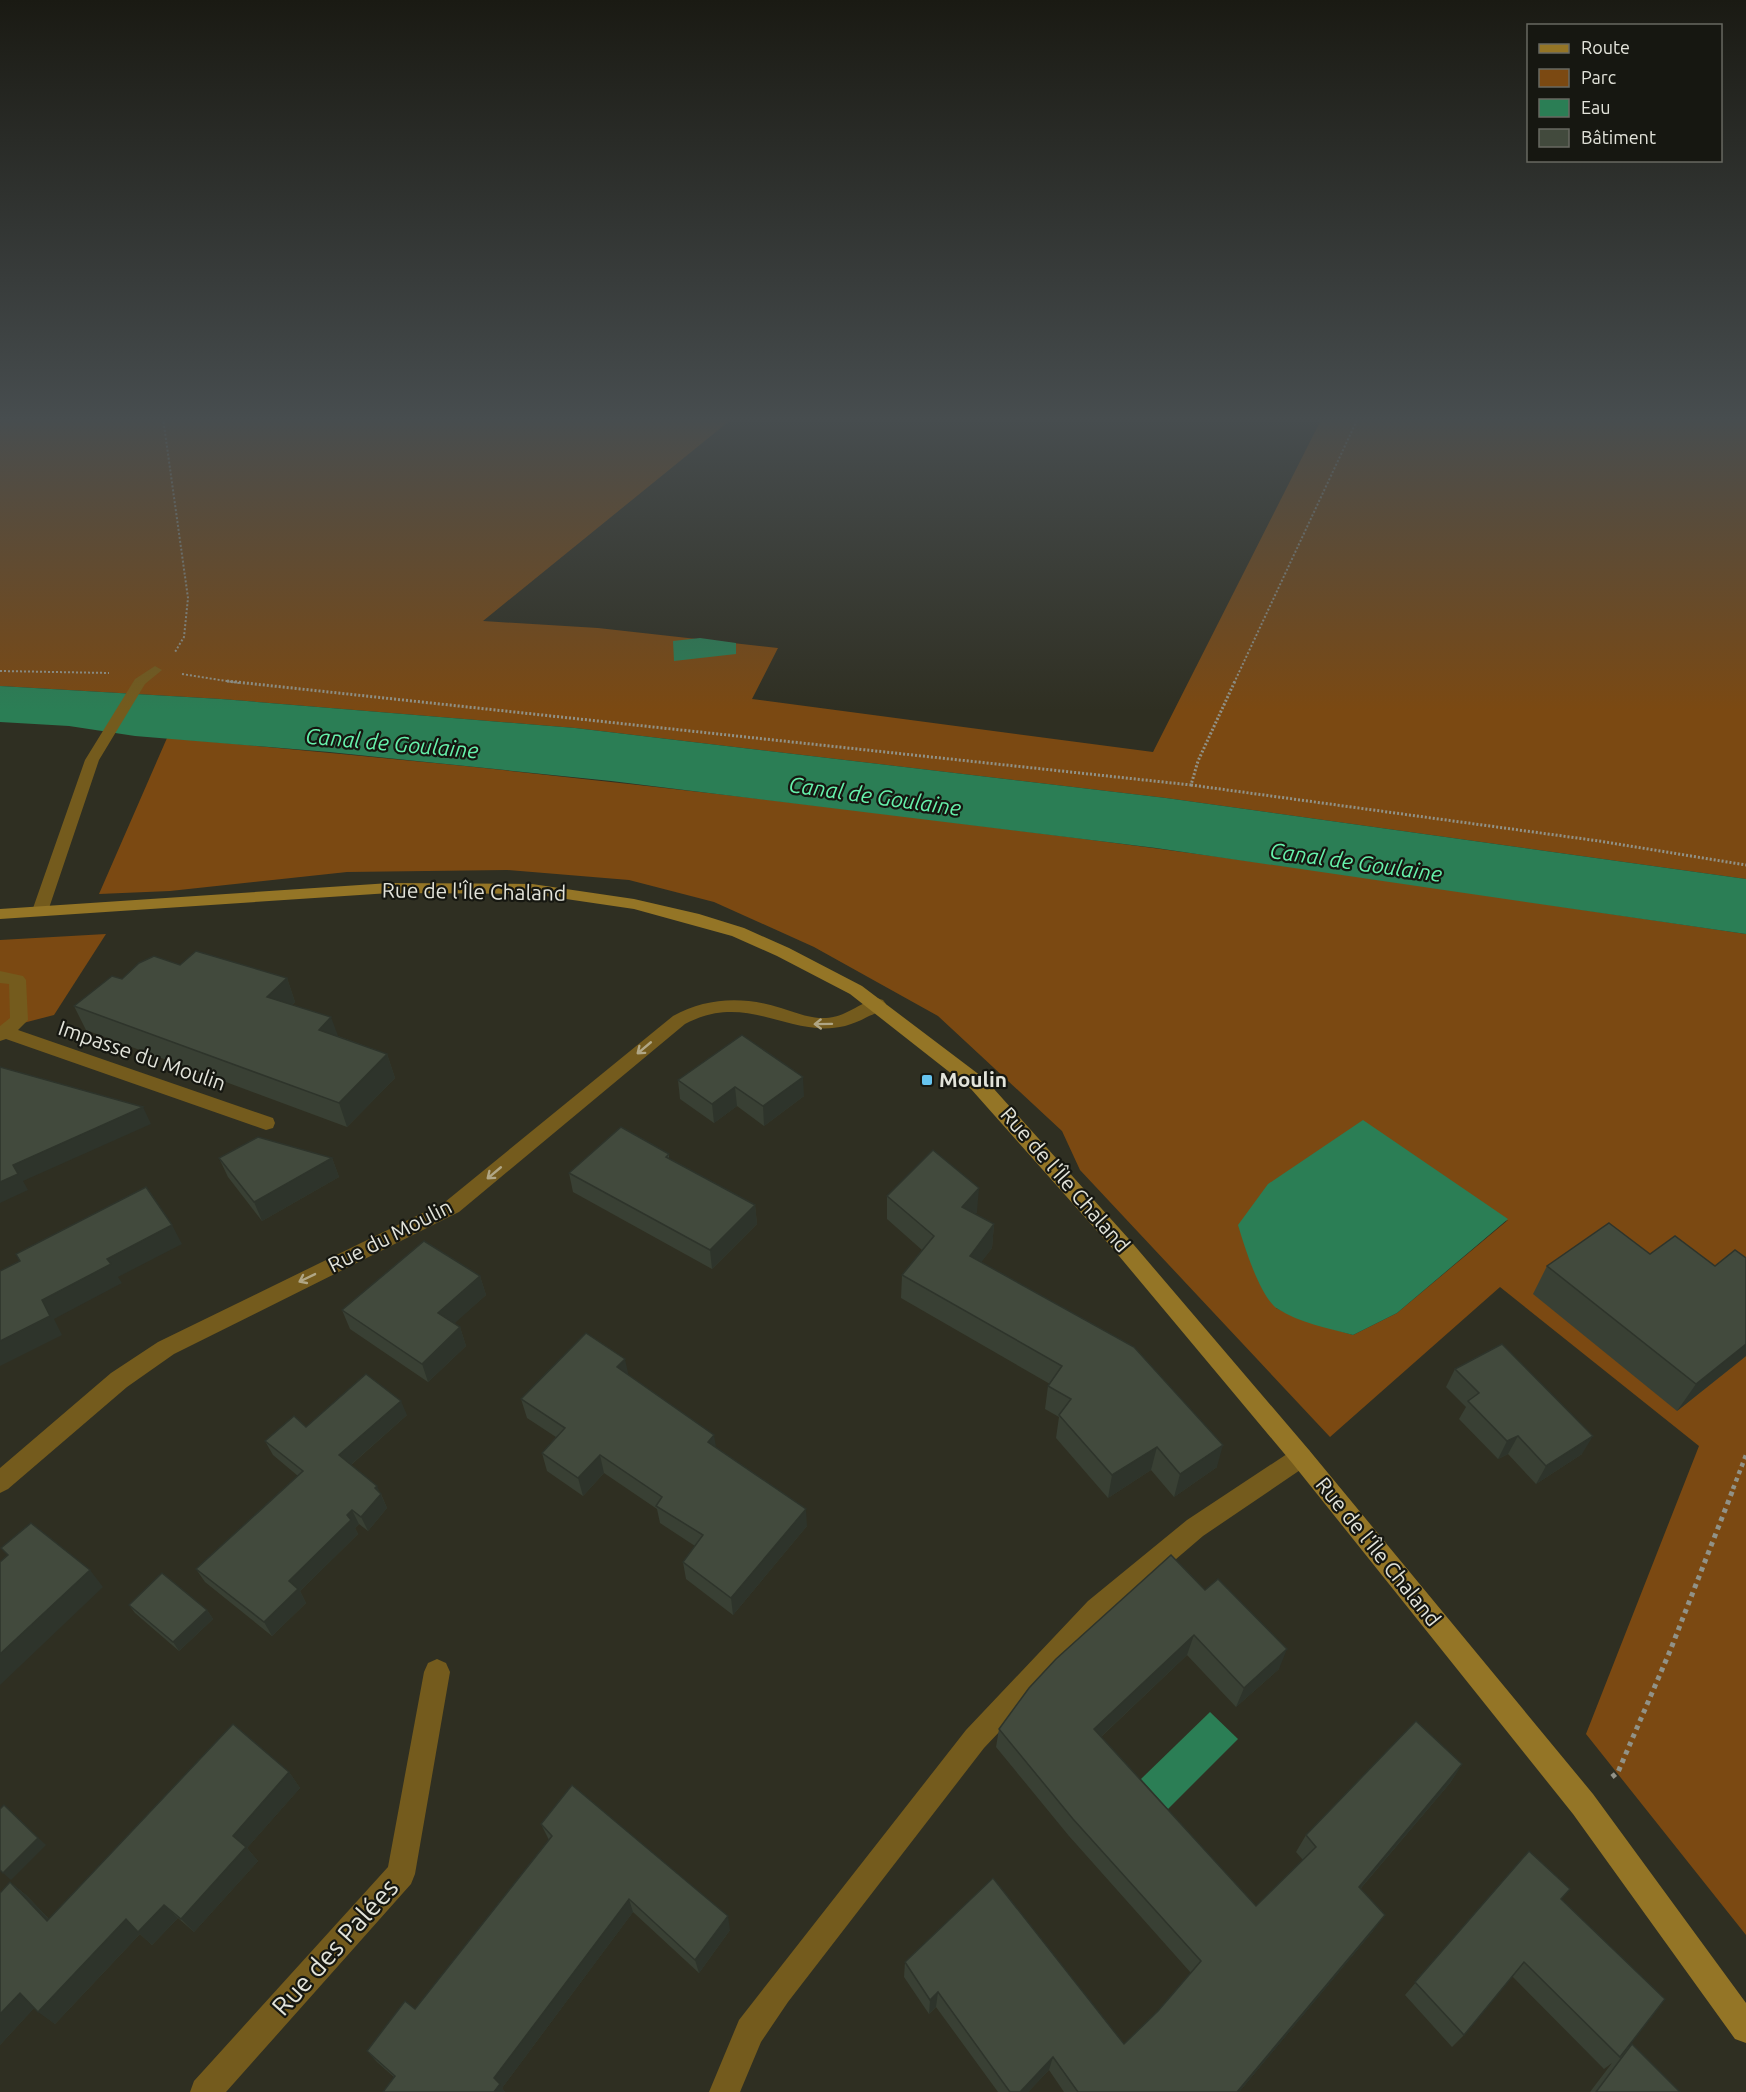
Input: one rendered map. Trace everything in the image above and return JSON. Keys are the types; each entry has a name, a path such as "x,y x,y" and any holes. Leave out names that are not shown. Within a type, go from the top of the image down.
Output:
{"street":[{"path":"40,911 92,760 140,682 154,670"},
{"name":"Rue de l'Île Chaland","path":"0,914 390,888 477,887 562,892 634,904 693,918 738,933 783,952 877,1004 978,1084 1115,1236 1301,1457 1583,1804 1746,2028"},
{"name":"Impasse du Moulin","path":"0,977 17,980 19,1020 2,1034"},
{"name":"Rue du Moulin","path":"0,1482 119,1380 166,1348 452,1207 679,1020 693,1011 721,1005 768,1010 806,1024 835,1023 877,1004"},
{"name":"Impasse du Moulin","path":"2,1034 266,1123"},
{"path":"724,2092 750,2031 772,2000 975,1739 1097,1610 1195,1528 1301,1457"},
{"name":"Rue des Palées","path":"205,2092 401,1874 437,1672"}],"path":[{"path":"154,670 175,653 184,638 188,598 177,516"},
{"path":"1191,785 1198,761 1312,516"},
{"path":"0,671 93,675 154,670 231,682 1191,785 1599,841 1746,865"},
{"path":"1583,1804 1618,1772 1670,1651 1746,1455"}],"green space":[{"path":"0,516 613,516 483,621 598,628 778,648 752,699 1153,752 1273,516 1746,516 1746,879 1166,798 575,728 221,699 0,686"},
{"path":"167,738 661,787 907,817 1301,868 1746,934 1746,1935 1586,1734 1699,1446 1500,1287 1330,1437 1080,1170 1062,1131 938,1016 814,947 714,902 629,880 507,870 347,872 170,891 99,894","holes":["1508,1220 1397,1313 1353,1335 1300,1319 1276,1308"]},
{"path":"106,934 54,1015 0,1029 0,940"}],"water":[{"path":"700,638 736,643 736,654 674,661 673,641"},
{"name":"Canal de Goulaine","path":"0,686 221,699 575,728 1166,798 1746,879 1746,934 1156,848 611,781 329,752 135,736 69,726 0,722"},
{"path":"1363,1120 1508,1219 1397,1313 1353,1335 1295,1318 1271,1303 1259,1283 1238,1225 1268,1184"},
{"path":"1210,1712 1238,1739 1168,1809 1141,1779"}],"building":[{"path":"196,951 287,978 267,997 331,1017 319,1030 387,1054 339,1103 74,1006 112,976 122,979 139,963 154,956 180,965"},
{"path":"742,1035 803,1077 763,1106 735,1087 712,1104 678,1080"},
{"path":"0,1067 143,1107 13,1165 18,1174 0,1182"},
{"path":"621,1127 669,1154 666,1157 755,1205 710,1250 569,1173"},
{"path":"258,1137 332,1158 254,1202 219,1158"},
{"path":"933,1150 979,1188 962,1207 994,1224 970,1256 1134,1347 1223,1445 1180,1474 1157,1447 1112,1475 1059,1415 1071,1399 1048,1386 1062,1366 902,1275 934,1236 887,1196"},
{"path":"146,1187 172,1225 107,1259 111,1264 42,1300 50,1316 0,1341 0,1271 20,1261 16,1254"},
{"path":"1609,1223 1650,1254 1675,1236 1715,1266 1735,1250 1746,1258 1746,1344 1696,1384 1547,1266"},
{"path":"424,1241 480,1276 438,1313 460,1327 422,1364 342,1310"},
{"path":"586,1333 625,1359 617,1367 714,1435 708,1442 806,1509 731,1598 683,1562 703,1535 656,1506 662,1497 600,1455 578,1478 542,1453 565,1428 521,1399"},
{"path":"1502,1344 1593,1436 1546,1466 1518,1436 1507,1441 1468,1401 1479,1393 1455,1369"},
{"path":"366,1374 401,1401 339,1455 377,1486 375,1488 381,1494 361,1517 352,1510 347,1515 351,1520 289,1581 298,1589 264,1622 196,1569 303,1471 265,1441 294,1416 306,1427"},
{"path":"31,1523 90,1570 0,1654 0,1562 8,1555 1,1548"},
{"path":"1171,1555 1205,1590 1218,1579 1287,1649 1244,1688 1194,1635 1094,1729 1256,1906 1316,1847 1306,1835 1416,1721 1462,1764 1359,1887 1385,1915 1237,2092 1078,2092 1053,2057 1020,2092 1010,2092 938,1992 930,2000 905,1962 993,1878 1124,2044 1158,2011 1201,1961 1073,1819 999,1729 1029,1688 1056,1659"},
{"path":"162,1573 207,1610 173,1642 129,1605"},
{"path":"233,1724 289,1772 233,1836 246,1847 181,1919 164,1905 138,1932 126,1919 38,2012 20,1993 0,2014 0,1893 10,1882 47,1921"},
{"path":"572,1785 728,1916 695,1960 629,1899 494,2078 500,2084 494,2092 383,2092 395,2076 367,2051 405,2001 415,2009 552,1836 541,1824"},
{"path":"4,1805 38,1838 3,1873 0,1870 0,1809"},
{"path":"1529,1851 1570,1889 1561,1899 1665,1999 1620,2057 1524,1962 1464,2035 1415,1982"},
{"path":"1632,2044 1680,2092 1596,2092"}],"place":[{"name":"Moulin","path":"927,1080"}]}
